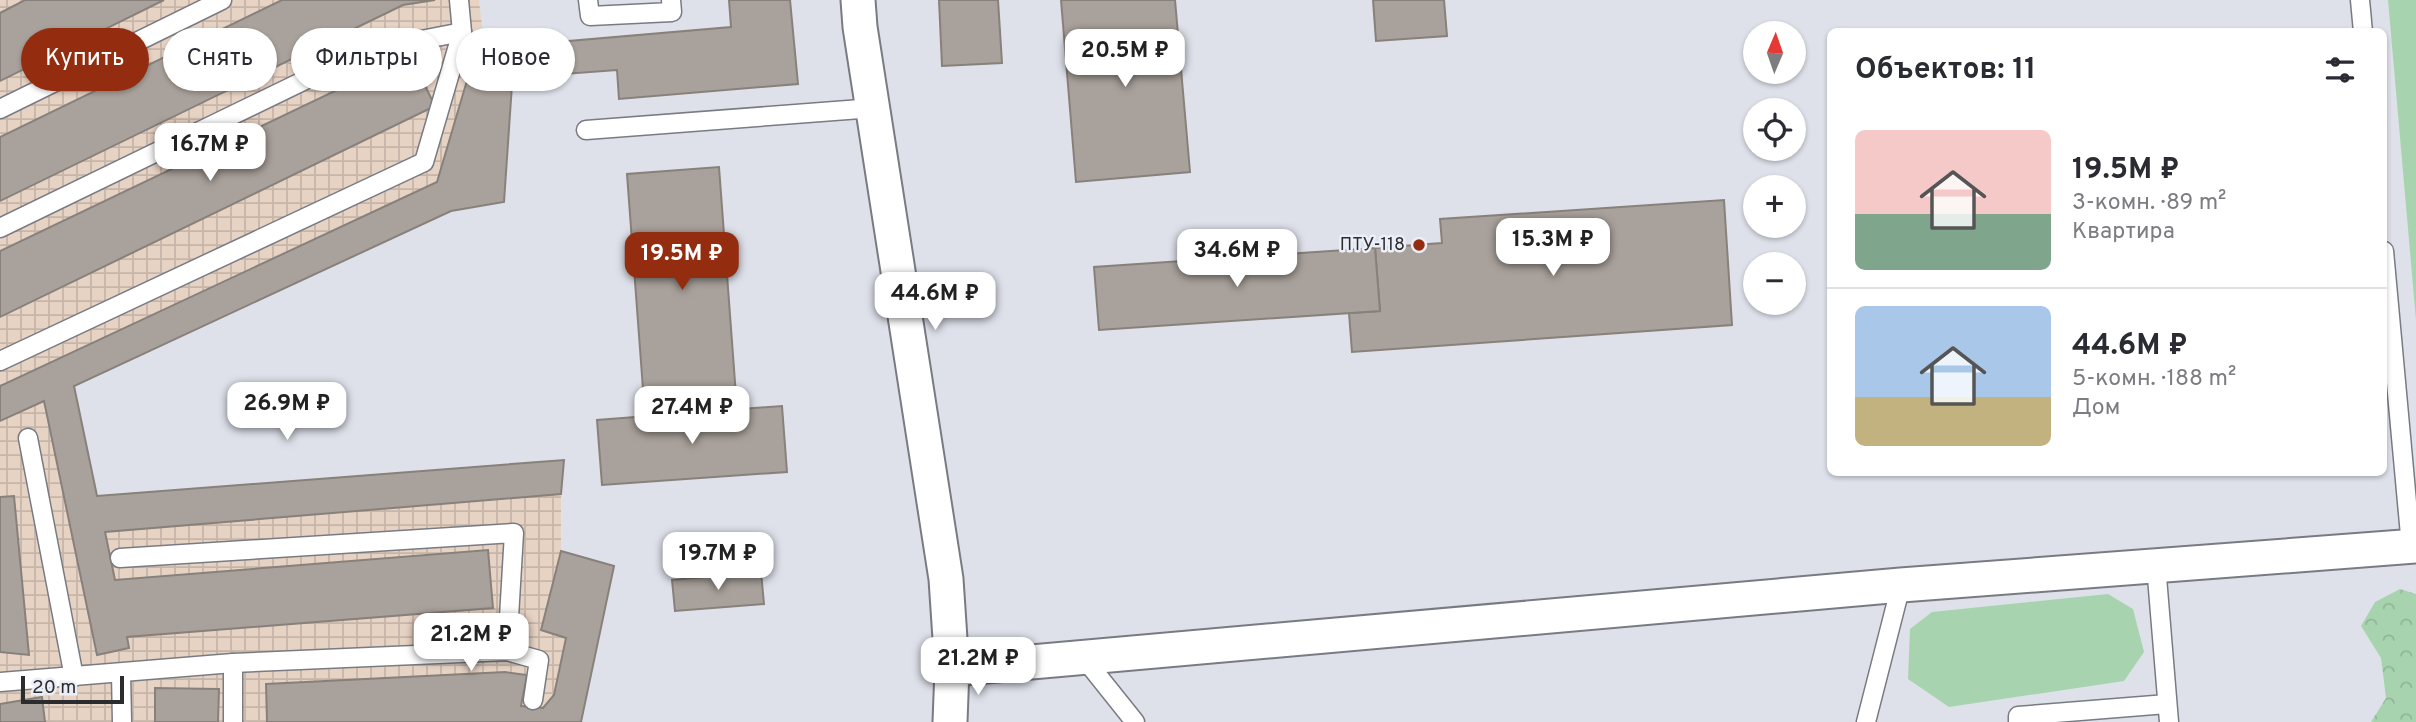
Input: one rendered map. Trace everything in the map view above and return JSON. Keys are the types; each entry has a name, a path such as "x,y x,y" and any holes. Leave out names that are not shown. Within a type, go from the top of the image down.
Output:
{"street":[{"path":"858,0 946,579 953,668 950,722"},
{"path":"953,668 1901,585 2413,546"}],"lane":[{"path":"0,110 222,0"},
{"path":"459,0 462,28"},
{"path":"589,0 590,16 672,12 671,0"},
{"path":"2360,0 2363,28"},
{"path":"0,228 365,51 456,33"},
{"path":"0,361 424,162 456,53"},
{"path":"586,130 874,107"},
{"path":"2387,282 2413,546"},
{"path":"28,438 74,677"},
{"path":"120,558 514,533 507,651"},
{"path":"2018,722 2018,716 2168,713 2156,565"},
{"path":"1866,722 1901,585"},
{"path":"0,682 233,663 507,651 539,660 533,700"},
{"path":"1083,657 1135,722"},
{"path":"233,663 233,722"},
{"path":"121,673 122,722"}],"shaded area":[{"path":"0,0 479,0 482,28 456,28 456,91 512,91 504,202 451,211 74,387 98,496 564,460 561,551 614,566 581,722 0,722"}],"green space":[{"path":"2388,0 2416,0 2416,320"},
{"path":"2400,589 2416,594 2416,722 2371,722 2386,698 2381,658 2361,626 2375,602"},
{"path":"2108,594 2133,609 2144,652 2124,681 1949,707 1908,679 1910,629 1932,612"}],"building":[{"path":"25,0 164,0 107,28 21,28 21,71 0,81 0,13"},
{"path":"282,0 435,0 403,5 356,28 291,28 291,59 277,66 277,28 224,28"},
{"path":"729,0 790,0 798,84 619,99 617,70 575,73 575,40 731,27"},
{"path":"939,0 998,0 1002,63 942,66"},
{"path":"1061,0 1175,0 1190,172 1076,182"},
{"path":"1373,0 1444,0 1447,36 1376,41"},
{"path":"163,58 163,91 226,91 0,201 0,137 95,91 149,91 149,65"},
{"path":"335,91 428,91 435,106 0,317 0,251"},
{"path":"464,91 512,91 504,202 451,211 74,386 97,496 564,460 561,494 105,532 115,580 488,550 493,608 127,637 129,648 97,655 44,401 0,421 0,386 437,182"},
{"path":"719,167 737,409 645,416 627,174"},
{"path":"1724,200 1732,325 1352,352 1349,313 1380,311 1375,248 1442,243 1440,219"},
{"path":"1375,248 1380,311 1099,330 1094,267"},
{"path":"782,406 787,472 602,485 597,420"},
{"path":"14,496 29,655 0,652 0,497"},
{"path":"561,551 614,566 581,722 267,722 266,684 505,672 527,675 521,706 543,708 554,695 566,638 541,630"},
{"path":"761,572 764,604 675,611 672,580"},
{"path":"155,688 219,689 218,722 155,722"},
{"path":"42,697 45,722 0,722 0,704"}],"place":[{"name":"ПТУ-118","path":"1419,245"}]}
